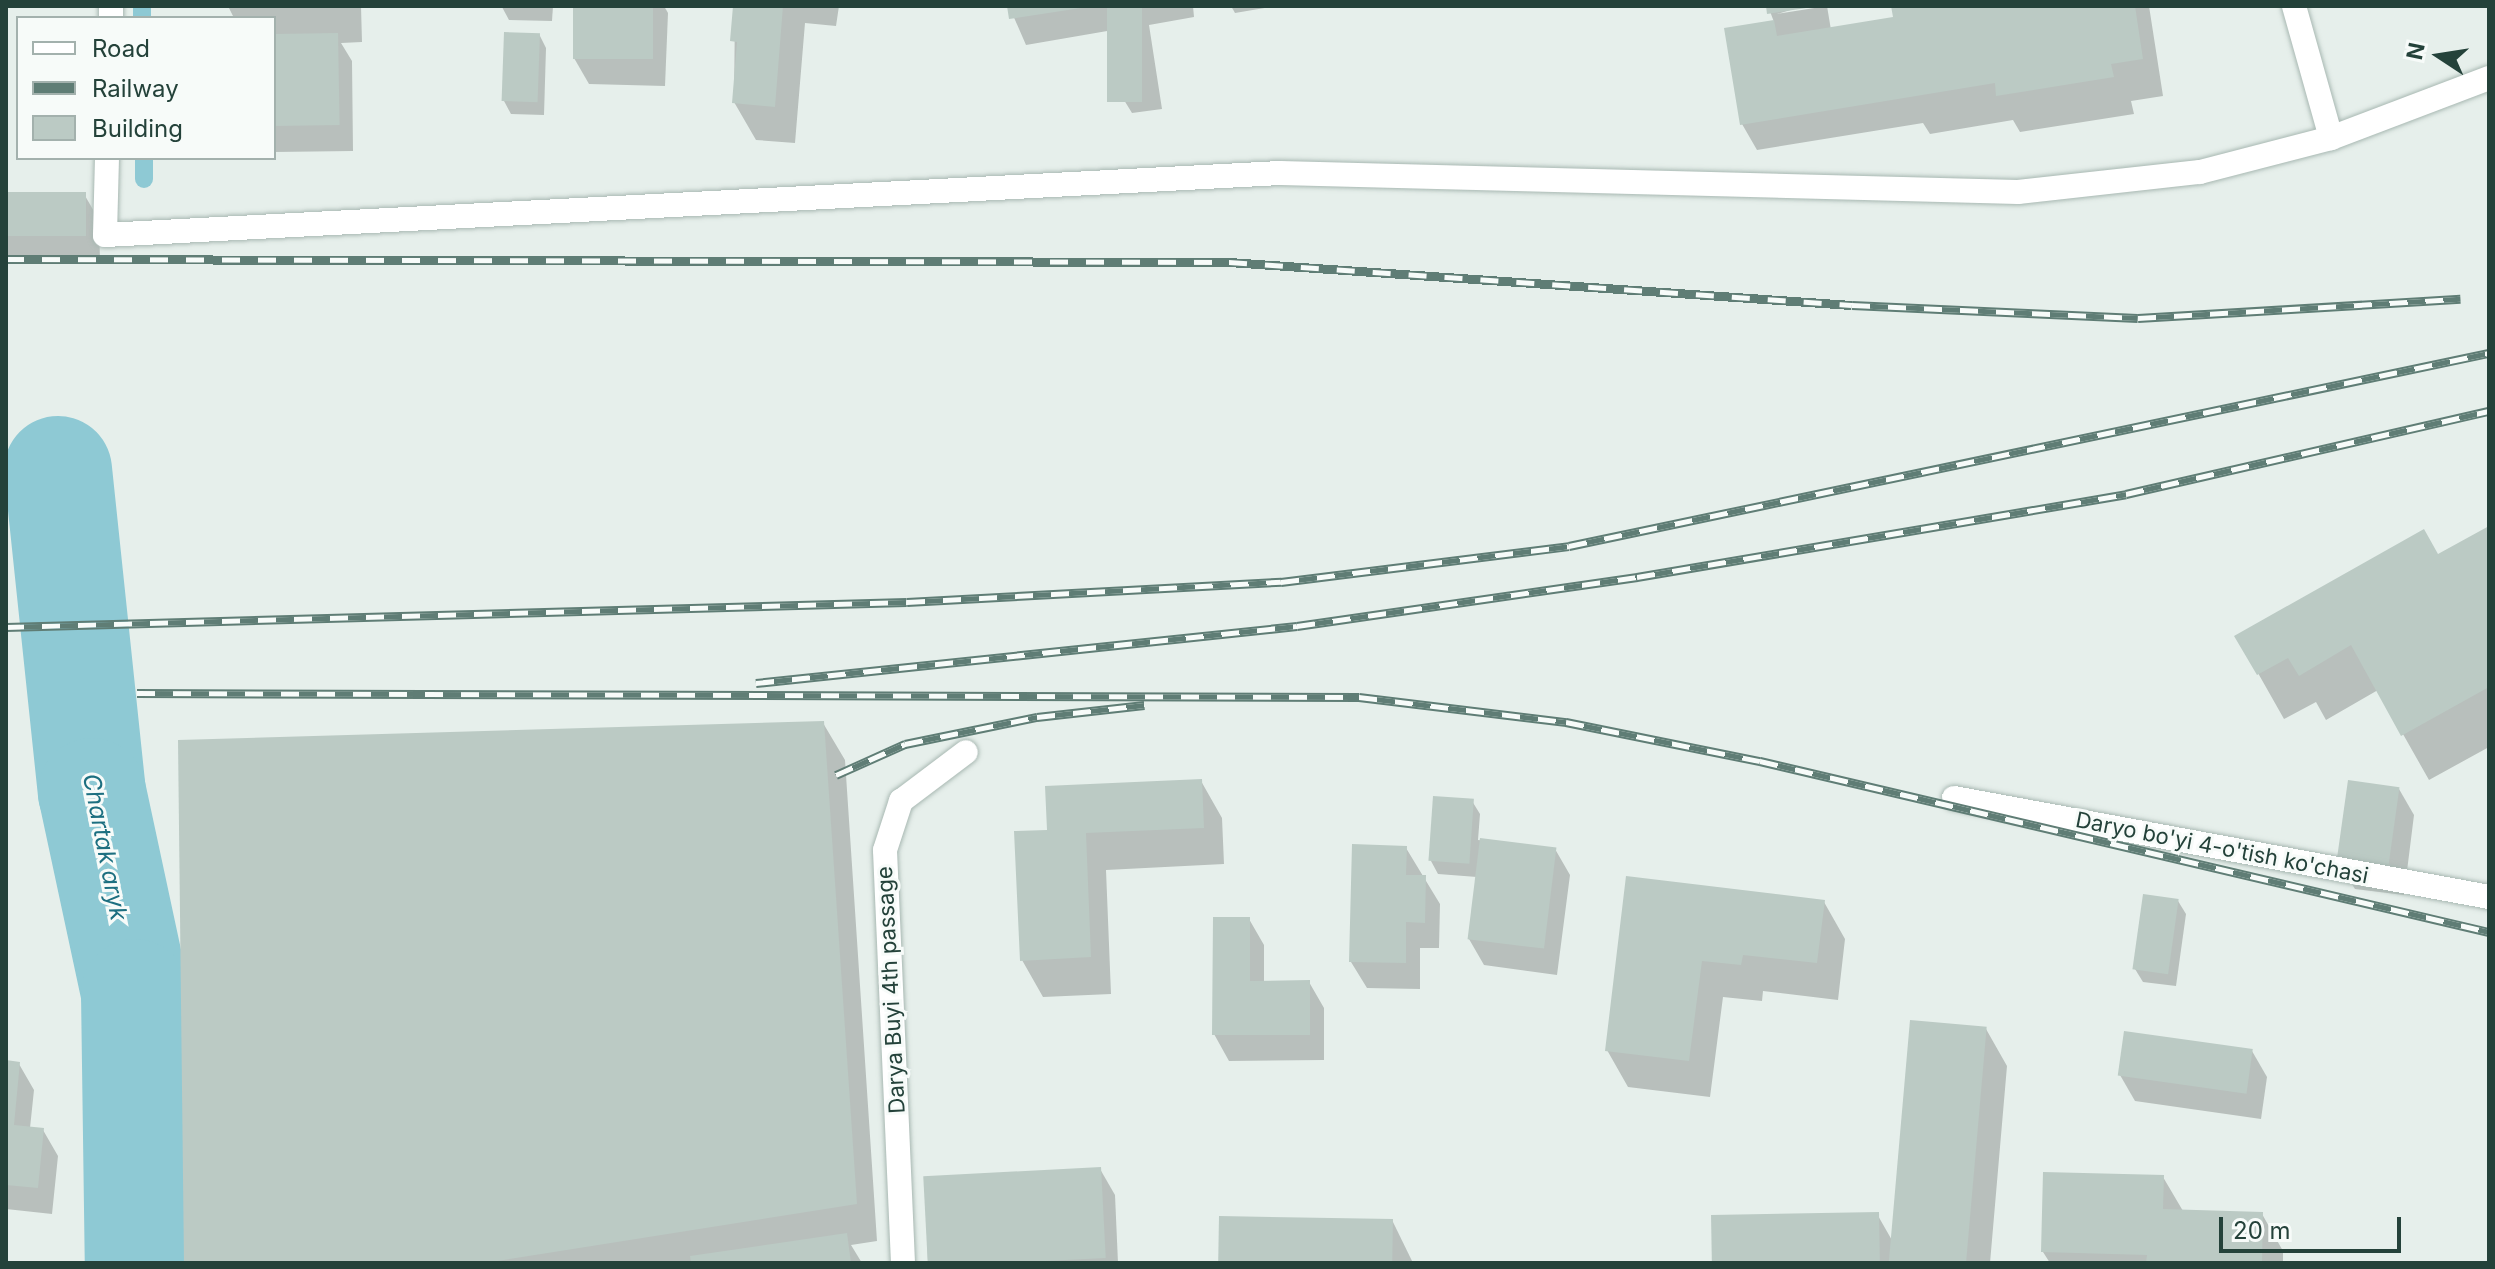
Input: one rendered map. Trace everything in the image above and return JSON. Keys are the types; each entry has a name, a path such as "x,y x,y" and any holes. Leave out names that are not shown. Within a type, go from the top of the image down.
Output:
{"street":[{"path":"2294,6 2331,138"},
{"path":"107,160 105,235 1280,173 2018,192 2200,172 2331,138 2489,78"},
{"name":"Darya Buyi 4th passage","path":"903,1263 885,850 901,801 966,752"},
{"name":"Daryo bo'yi 4-o'tish ko'chasi","path":"1954,798 2489,897"}],"building":[{"path":"573,6 653,6 653,59 573,59"},
{"path":"733,6 783,6 775,107 732,103 737,42 730,41"},
{"path":"1007,6 1081,6 1081,8 1009,19"},
{"path":"1107,6 1142,6 1142,102 1107,102"},
{"path":"1766,6 1806,6 1806,8 1767,14"},
{"path":"1891,6 2135,6 2143,59 2111,64 2114,77 1996,96 1995,83 1740,125 1724,28 1774,20 1777,36 1893,17"},
{"path":"504,32 540,33 538,102 502,101"},
{"path":"338,33 340,125 276,126 276,34"},
{"path":"6,192 86,192 86,236 6,236"},
{"path":"2489,526 2489,687 2401,736 2351,645 2299,676 2288,658 2257,675 2234,636 2424,529 2438,554"},
{"path":"824,721 857,1204 485,1263 184,1263 178,740"},
{"path":"1202,779 1204,828 1086,833 1091,957 1020,961 1014,831 1047,830 1045,786"},
{"path":"2348,780 2399,787 2388,870 2336,863"},
{"path":"1433,796 1474,799 1469,864 1428,861"},
{"path":"1480,838 1556,847 1544,949 1468,939"},
{"path":"1352,844 1407,846 1406,875 1426,875 1425,923 1406,922 1406,963 1349,962"},
{"path":"1626,876 1825,900 1817,963 1743,955 1741,965 1702,961 1689,1061 1605,1051"},
{"path":"2143,894 2179,899 2168,974 2132,969"},
{"path":"1213,917 1250,917 1250,981 1310,980 1310,1035 1212,1035"},
{"path":"1910,1020 1987,1027 1966,1263 1889,1263"},
{"path":"2124,1031 2253,1049 2246,1094 2118,1076"},
{"path":"6,1060 20,1062 14,1125 44,1128 38,1188 6,1185"},
{"path":"1101,1167 1106,1258 928,1263 923,1176"},
{"path":"2043,1172 2164,1175 2163,1209 2263,1212 2262,1263 2146,1263 2147,1255 2041,1252"},
{"path":"1879,1212 1880,1263 1712,1263 1711,1215"},
{"path":"1219,1216 1393,1219 1392,1263 1218,1263"},
{"path":"847,1233 851,1263 691,1263 690,1256"}],"waterway":[{"name":"Chartak aryk","path":"142,6 142,16"},
{"name":"Chartak aryk","path":"144,160 144,179"},
{"path":"6,466 58,470 62,432"},
{"name":"Chartak aryk","path":"58,470 92,792 135,993 139,1263"}],"railway":[{"path":"6,259 1229,262 1852,305 2138,318 2460,299"},
{"path":"6,627 907,602 1281,582 1569,546 2489,353"},
{"path":"756,683 1297,626 1637,577 2126,494 2489,411"},
{"path":"137,693 1359,697 1566,722 1760,761 2489,932"},
{"path":"836,775 905,744 1037,717 1144,705"}]}
